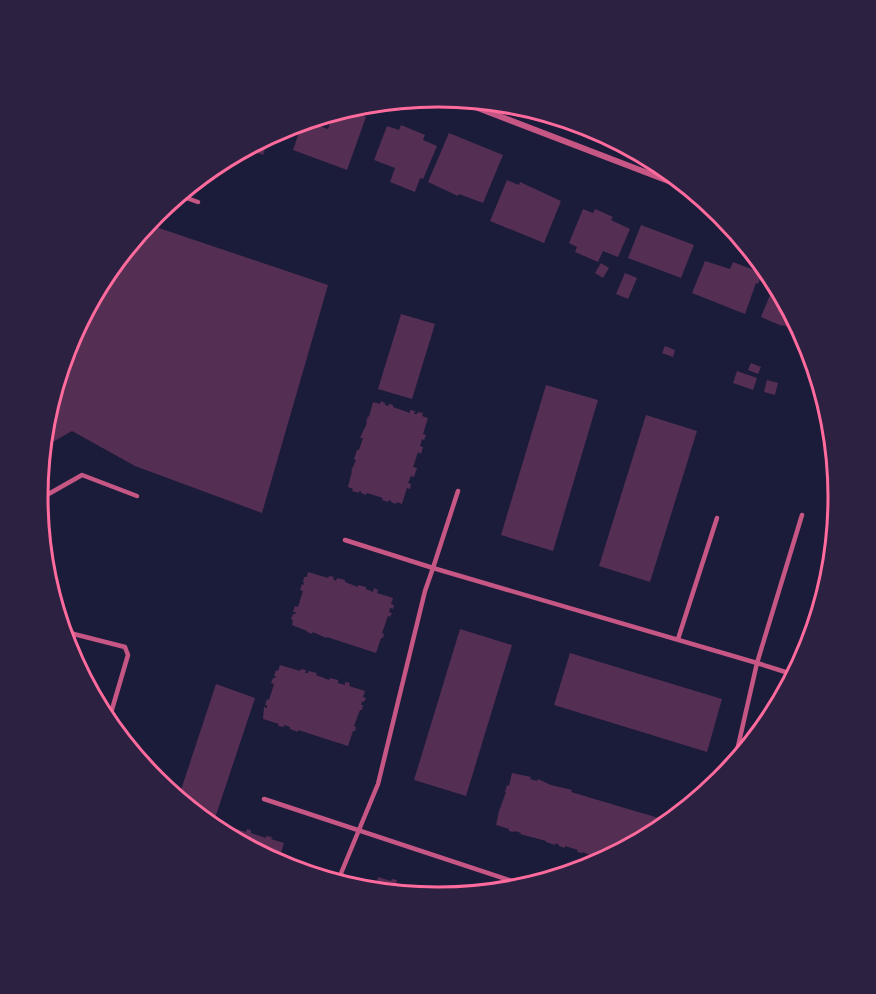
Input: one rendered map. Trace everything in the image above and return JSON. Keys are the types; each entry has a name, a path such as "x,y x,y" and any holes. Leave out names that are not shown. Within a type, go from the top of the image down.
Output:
{"street":[{"path":"482,109 663,179"}],"lane":[{"path":"188,198 198,202"},
{"path":"48,494 82,475 137,496"},
{"path":"340,875 378,783 425,591 458,491"},
{"path":"739,744 758,663 802,515"},
{"path":"678,639 717,518"},
{"path":"345,540 786,672"},
{"path":"74,635 125,647 128,655 112,710"},
{"path":"264,799 511,881"}],"building":[{"path":"359,115 366,117 347,170 293,150 299,133 319,126 328,129 330,122 337,120"},
{"path":"401,125 425,135 423,140 437,146 415,192 390,182 395,168 374,160 387,126 399,130"},
{"path":"449,133 503,155 483,203 459,194 458,196 428,182"},
{"path":"266,147 263,155 256,152"},
{"path":"507,180 519,185 520,182 561,201 544,243 490,221"},
{"path":"583,209 593,213 595,209 613,217 611,220 630,229 618,257 603,251 598,262 575,252 577,247 569,243"},
{"path":"641,225 694,245 681,278 628,258"},
{"path":"156,227 328,285 262,513 135,466 72,431 52,443 61,396 78,348 100,302 114,280"},
{"path":"705,261 730,269 733,262 755,270 760,278 758,284 756,283 745,314 692,293"},
{"path":"601,263 609,268 603,278 595,273"},
{"path":"625,273 637,278 628,299 616,294"},
{"path":"771,294 789,328 782,326 761,317"},
{"path":"401,314 435,324 412,399 378,389"},
{"path":"665,346 675,350 673,357 662,353"},
{"path":"751,363 761,367 758,374 748,370"},
{"path":"737,371 757,378 753,390 733,383"},
{"path":"767,380 778,383 775,395 764,392"},
{"path":"546,385 598,400 553,551 501,535"},
{"path":"381,401 385,405 393,405 393,407 410,413 410,410 415,411 414,414 423,413 422,416 428,418 423,434 426,435 420,446 423,447 421,454 418,452 413,467 417,468 414,477 411,476 408,483 411,484 410,489 407,488 402,504 389,500 388,502 382,500 383,498 361,493 361,491 359,493 352,491 353,489 348,487 356,460 354,459 363,438 360,438 373,402 380,404"},
{"path":"646,415 697,431 650,582 599,566"},
{"path":"308,572 328,578 329,576 334,577 336,581 337,578 345,580 358,587 358,585 366,587 373,592 374,588 378,590 377,593 393,598 391,604 394,605 393,609 390,608 389,612 392,613 390,617 388,616 382,633 383,638 381,638 376,653 313,632 312,634 292,625 293,620 291,619 296,612 293,612 295,606 298,607 303,591 300,590"},
{"path":"460,629 512,645 466,796 414,780"},
{"path":"570,653 722,699 707,752 554,705"},
{"path":"280,665 300,671 301,669 306,670 305,673 308,671 317,673 316,675 329,680 330,678 338,680 338,683 345,685 345,682 350,683 349,686 365,691 363,697 366,698 364,702 362,701 362,710 360,710 354,726 355,731 353,731 348,746 298,730 298,732 284,725 284,727 278,726 279,724 263,719 264,707 267,708 265,705 274,684 271,683"},
{"path":"216,684 255,698 215,817 181,790"},
{"path":"512,773 531,777 530,779 537,781 538,779 572,790 571,792 659,818 633,835 591,855 509,831 509,829 496,825 507,785 509,786"},
{"path":"233,829 246,832 247,829 251,830 251,833 266,838 266,836 272,837 271,839 284,843 281,854 266,847"},
{"path":"378,877 391,881 392,879 397,880 396,883 404,885 387,884 377,882"}]}
